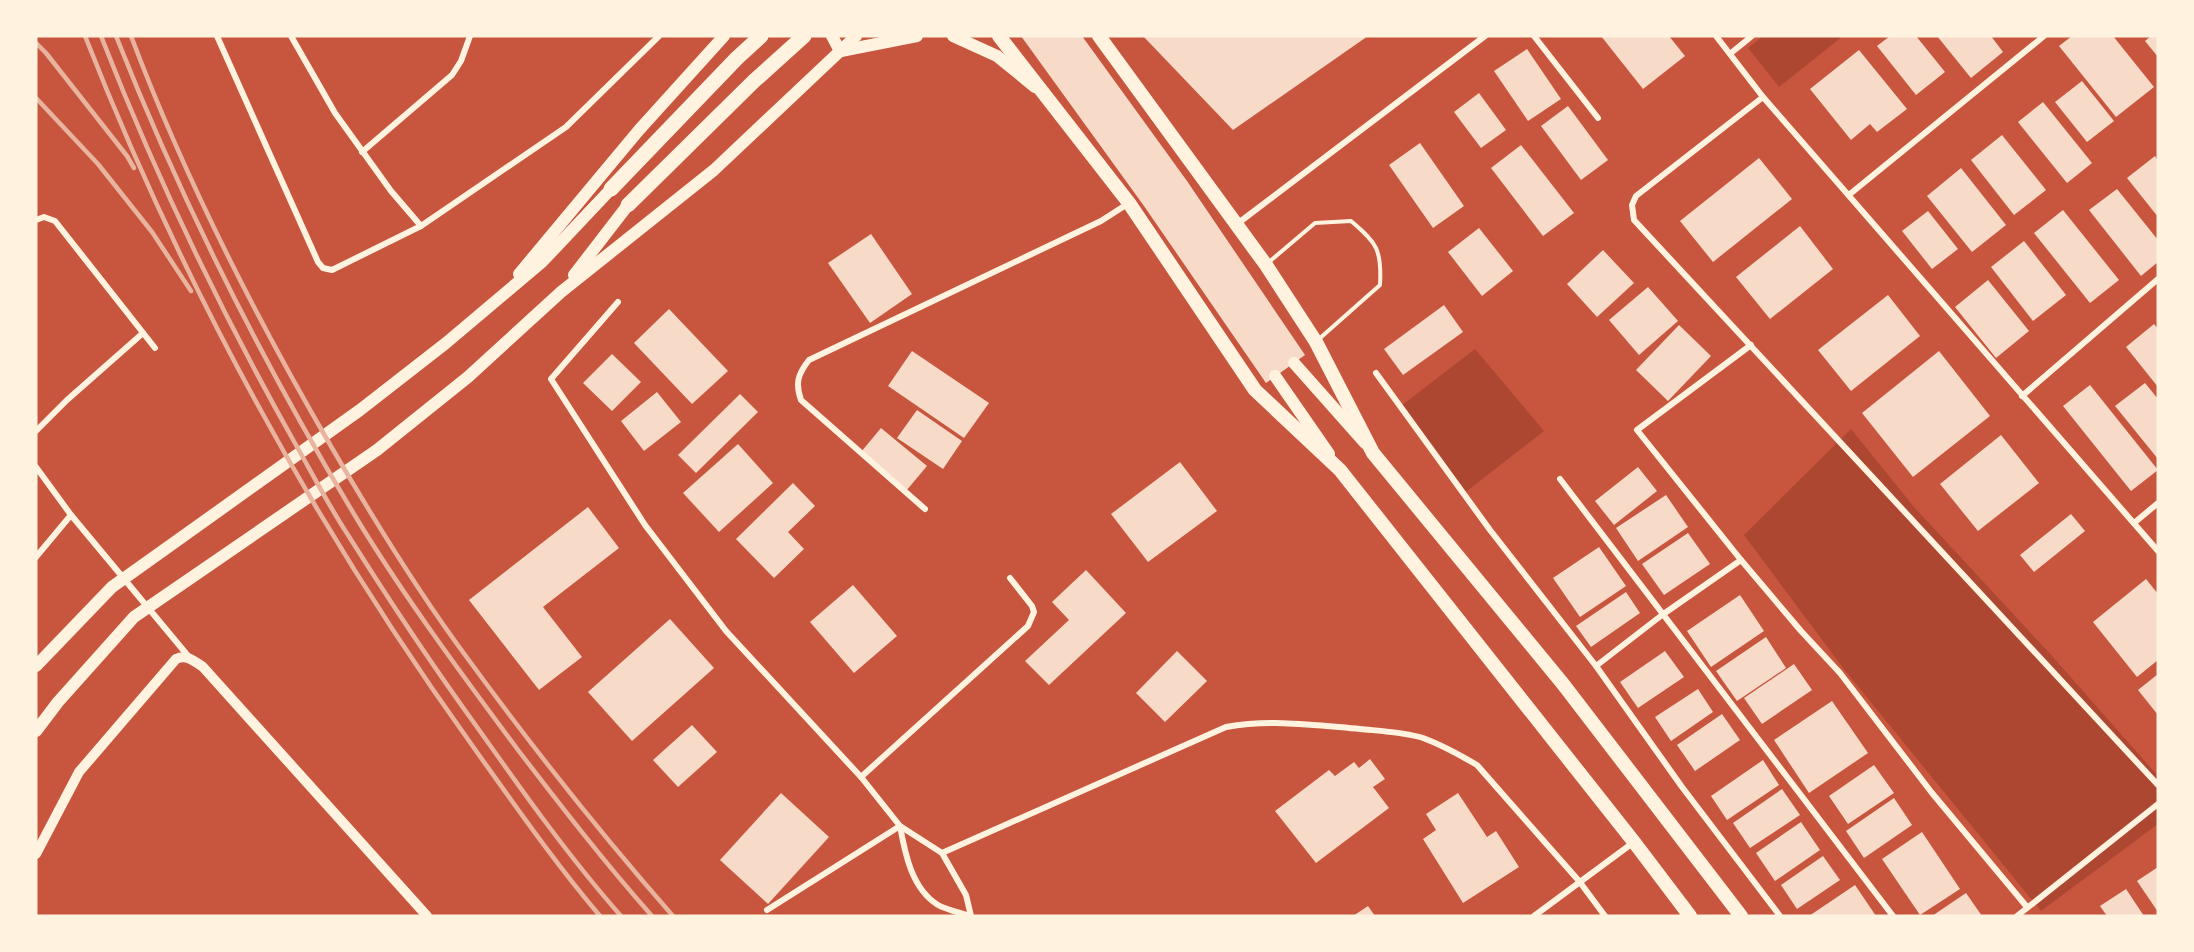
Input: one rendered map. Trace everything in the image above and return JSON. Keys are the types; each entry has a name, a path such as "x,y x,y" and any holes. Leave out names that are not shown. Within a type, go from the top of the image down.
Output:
{"highway":[{"path":"610,189 761,36"},
{"path":"628,205 754,81 804,36"},
{"path":"999,36 1129,203 1255,390 1340,470 1690,916"},
{"path":"1099,36 1266,265 1316,342 1373,453 1563,684 1741,916"}],"main road":[{"path":"497,300 639,130 724,36"},
{"path":"832,36 840,51"},
{"path":"36,731 58,702 134,618 377,450 468,377 561,292 714,170 856,36"},
{"path":"840,51 917,36"},
{"path":"953,36 997,56 1043,94"},
{"path":"36,666 112,587 360,410 446,344 542,262 610,189"},
{"path":"561,292 628,205"},
{"path":"1294,363 1373,453"},
{"path":"1275,376 1340,470"}],"street":[{"path":"217,36 313,252 323,268 332,270 421,226 566,127 659,36"},
{"path":"291,36 335,113 391,191 421,226"},
{"path":"362,152 452,75 461,61 470,36"},
{"path":"1237,224 1485,36"},
{"path":"1533,36 1598,118"},
{"path":"1716,36 1763,97 1850,194 2158,551"},
{"path":"1731,53 1752,36"},
{"path":"1850,194 2043,36"},
{"path":"1763,97 1636,196 1632,205 1634,220 2158,785"},
{"path":"925,509 801,400 796,387 800,372 809,360 1101,221 1129,203"},
{"path":"36,220 44,217 55,221 155,348"},
{"path":"2022,396 2158,279"},
{"path":"618,302 551,380 645,525 726,631 861,777 900,826 942,853 966,895 970,916 938,905 924,893 905,857 900,826"},
{"path":"36,431 142,333"},
{"path":"1751,345 1637,430 1741,560 1840,673 1932,793 2027,907"},
{"path":"1376,373 1490,530 1596,666 1682,787 1780,916"},
{"path":"36,467 71,515 189,657 203,667 427,916"},
{"path":"1560,479 1893,916"},
{"path":"2134,524 2158,503"},
{"path":"36,557 71,515"},
{"path":"1596,666 1662,615 1741,560"},
{"path":"861,777 1028,626 1034,612 1032,606 1010,578"},
{"path":"36,854 79,772 176,660 189,657"},
{"path":"942,853 1227,727 1256,722 1296,723 1398,733 1422,738 1458,753 1477,765 1579,881 1605,916"},
{"path":"2017,916 2158,804"},
{"path":"767,910 900,826"},
{"path":"1534,916 1634,842"}],"lane":[{"path":"1266,265 1315,223 1351,221 1372,239 1381,261 1380,285 1316,342"}],"shaded area":[{"path":"1763,36 1843,36 1779,87 1748,48"},
{"path":"1475,349 1544,431 1463,494 1401,406"},
{"path":"1851,429 1914,507 2052,656 2158,776 2158,824 2041,911 1843,668 1744,535"}],"building":[{"path":"1021,36 1082,36 1187,181 1305,355 1266,383 1144,206"},
{"path":"1143,36 1368,36 1233,130"},
{"path":"1601,36 1669,36 1685,56 1643,89"},
{"path":"1890,36 1916,36 1945,72 1916,95 1877,46"},
{"path":"1937,36 1991,36 2003,52 1971,78"},
{"path":"2072,36 2113,36 2154,87 2116,117 2059,46"},
{"path":"2151,36 2158,36 2158,57 2145,41"},
{"path":"1527,49 1561,99 1528,121 1494,71"},
{"path":"1859,50 1907,109 1877,132 1870,124 1851,140 1810,89"},
{"path":"2082,81 2114,121 2087,142 2055,102"},
{"path":"1479,93 1506,130 1481,148 1454,112"},
{"path":"2043,102 2092,163 2067,183 2018,122"},
{"path":"1568,106 1608,160 1581,180 1541,126"},
{"path":"2002,135 2046,190 2014,215 1971,160"},
{"path":"1420,143 1464,206 1433,228 1389,165"},
{"path":"1521,145 1574,213 1543,236 1491,168"},
{"path":"2155,156 2158,161 2158,217 2127,178"},
{"path":"1759,158 1792,199 1713,262 1680,221"},
{"path":"1961,168 2006,225 1972,252 1927,196"},
{"path":"2117,189 2158,240 2158,262 2141,276 2089,210"},
{"path":"2063,210 2119,280 2090,303 2034,233"},
{"path":"1928,211 1958,249 1932,269 1902,231"},
{"path":"1800,226 1833,269 1770,319 1736,277"},
{"path":"1479,228 1513,271 1482,296 1448,252"},
{"path":"871,234 912,294 870,323 828,263"},
{"path":"2024,241 2066,295 2033,321 1991,267"},
{"path":"1603,250 1634,283 1597,317 1567,284"},
{"path":"1988,280 2029,331 1996,358 1955,307"},
{"path":"1648,287 1678,321 1639,355 1609,320"},
{"path":"1888,295 1920,336 1851,391 1818,350"},
{"path":"1444,305 1463,332 1403,375 1384,349"},
{"path":"669,309 728,371 692,404 634,343"},
{"path":"2154,324 2158,329 2158,387 2126,347"},
{"path":"1679,325 1711,356 1668,401 1636,370"},
{"path":"912,351 989,403 964,438 888,386"},
{"path":"1939,351 1990,416 1913,477 1862,413"},
{"path":"612,354 641,382 612,411 583,383"},
{"path":"2145,383 2158,399 2158,459 2115,406"},
{"path":"2090,385 2158,470 2131,491 2063,406"},
{"path":"657,392 681,422 644,451 621,421"},
{"path":"740,394 758,412 696,473 678,455"},
{"path":"917,410 962,441 943,469 897,438"},
{"path":"881,428 927,466 906,491 861,452"},
{"path":"2001,435 2039,483 1978,531 1940,484"},
{"path":"738,444 773,483 719,532 683,493"},
{"path":"1180,462 1217,511 1148,562 1111,514"},
{"path":"1638,467 1657,491 1614,525 1595,501"},
{"path":"793,483 815,506 788,532 804,549 774,578 736,539"},
{"path":"1666,495 1688,527 1638,561 1616,528"},
{"path":"588,507 619,548 543,607 582,657 539,690 469,600"},
{"path":"2071,514 2085,531 2034,572 2020,555"},
{"path":"1688,533 1710,564 1664,595 1642,564"},
{"path":"1599,547 1626,586 1580,617 1553,578"},
{"path":"1086,570 1126,613 1049,685 1025,661 1069,620 1052,602"},
{"path":"2146,579 2158,594 2158,660 2137,677 2093,622"},
{"path":"853,585 897,636 854,673 810,622"},
{"path":"1626,592 1640,613 1591,647 1576,626"},
{"path":"1740,595 1764,631 1711,667 1687,631"},
{"path":"670,619 714,668 632,741 588,692"},
{"path":"1766,637 1786,668 1737,701 1716,671"},
{"path":"1177,651 1207,681 1165,722 1136,693"},
{"path":"1665,651 1684,677 1638,708 1620,682"},
{"path":"1794,664 1812,690 1762,724 1744,698"},
{"path":"2158,674 2158,715 2138,690"},
{"path":"1698,689 1713,712 1671,741 1655,717"},
{"path":"1832,701 1868,753 1809,793 1774,740"},
{"path":"1722,714 1740,740 1695,771 1677,745"},
{"path":"692,725 717,752 678,787 653,760"},
{"path":"1370,759 1385,779 1373,787 1389,808 1316,863 1275,811 1329,770 1335,776 1354,762 1359,768"},
{"path":"1763,760 1779,785 1727,820 1711,796"},
{"path":"1874,765 1894,793 1848,824 1829,796"},
{"path":"1782,789 1800,815 1750,848 1733,823"},
{"path":"781,793 829,837 768,904 720,860"},
{"path":"1458,793 1487,837 1496,831 1519,867 1463,903 1423,839 1436,830 1426,814"},
{"path":"1894,798 1912,825 1864,858 1846,831"},
{"path":"1801,822 1820,850 1775,881 1756,853"},
{"path":"1922,832 1960,889 1920,915 1882,859"},
{"path":"1823,856 1840,880 1797,909 1781,885"},
{"path":"2158,867 2158,912 2137,881"},
{"path":"1855,885 1876,916 1809,916"},
{"path":"2126,889 2144,916 2107,916 2100,906"},
{"path":"1966,893 1982,916 1932,916"},
{"path":"1368,906 1375,916 1353,916"}],"railway":[{"path":"85,36 165,223 257,404 308,492 360,579 416,665 535,833 600,916"},
{"path":"101,36 144,141 191,244 242,346 334,513 460,704 547,824 621,916"},
{"path":"116,36 169,162 228,285 292,406 360,524 456,667 600,855 652,916"},
{"path":"131,36 174,142 223,246 303,398 380,529 450,634 517,725 673,916"},
{"path":"36,43 127,156 134,168"},
{"path":"36,98 98,164 152,232 191,291"}]}
